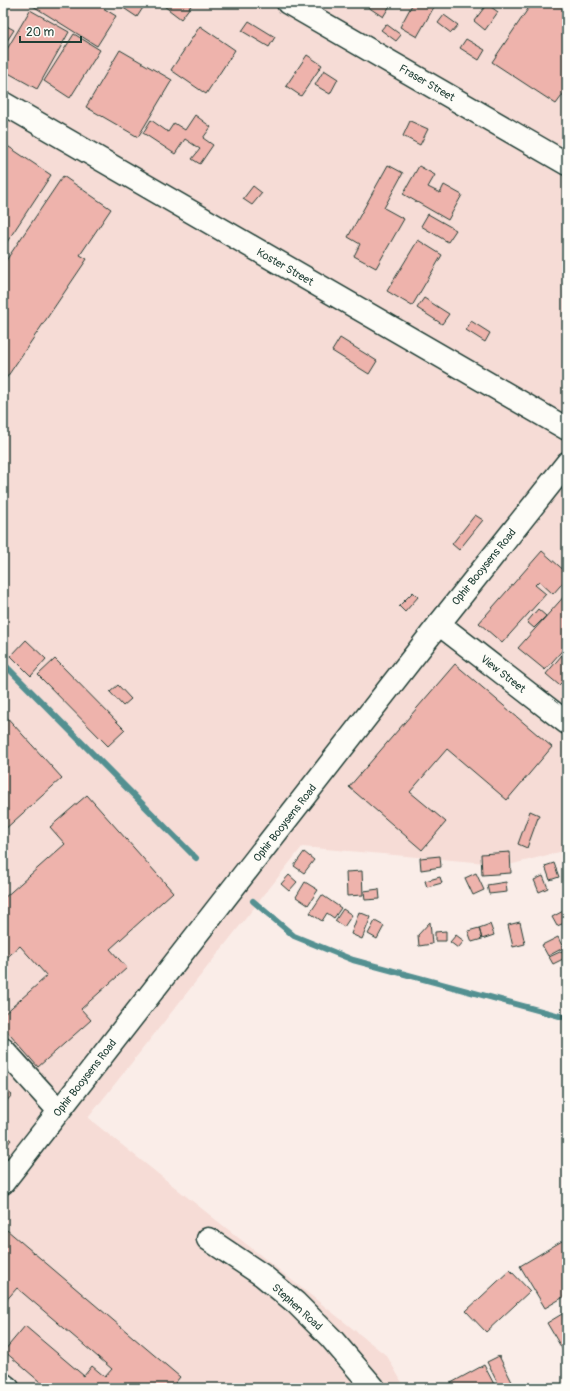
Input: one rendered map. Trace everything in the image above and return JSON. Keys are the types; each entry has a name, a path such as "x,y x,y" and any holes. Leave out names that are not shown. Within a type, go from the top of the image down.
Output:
{"street":[{"name":"Fraser Street","path":"288,3 567,164"},
{"name":"Koster Street","path":"3,103 567,429"},
{"name":"Ophir Booysens Road","path":"3,1183 439,624 567,463"},
{"name":"View Street","path":"439,624 567,723"},
{"path":"3,1049 59,1111"},
{"name":"Stephen Road","path":"208,1239 262,1275 296,1303 317,1323 370,1386"},
{"path":"3,1384 8,1388"}],"shaded area":[{"path":"3,3 567,3 567,850 509,865 302,847 88,1118 387,1356 405,1388 3,1388"}],"building":[{"path":"35,3 95,3 116,16 97,46 33,6"},
{"path":"116,3 146,3 137,17"},
{"path":"160,3 193,3 181,19"},
{"path":"370,3 391,4 383,17 368,7"},
{"path":"413,3 427,3 434,7 417,37 400,27"},
{"path":"532,3 567,3 567,89 556,104 492,62"},
{"path":"487,4 498,12 485,30 474,21"},
{"path":"30,10 69,32 37,89 3,70 3,56"},
{"path":"444,15 458,25 451,33 438,23"},
{"path":"249,21 275,37 269,47 242,31"},
{"path":"3,24 14,30 3,47"},
{"path":"386,24 401,35 396,41 381,30"},
{"path":"200,26 235,50 206,94 171,70"},
{"path":"74,34 100,50 70,98 44,81"},
{"path":"466,39 485,50 479,60 460,48"},
{"path":"120,50 172,80 138,137 86,107"},
{"path":"307,55 322,65 301,96 286,86"},
{"path":"324,70 338,79 330,94 315,85"},
{"path":"195,115 211,127 203,138 213,145 200,164 192,159 200,149 185,139 175,154 143,133 151,120 168,132 174,123 185,130"},
{"path":"410,121 428,129 420,145 403,136"},
{"path":"3,143 51,175 3,248"},
{"path":"388,165 403,173 384,208 404,219 376,268 354,256 360,244 348,237"},
{"path":"419,166 435,175 428,187 440,193 444,185 462,195 448,220 403,194"},
{"path":"63,176 111,209 80,255 87,259 3,383 3,265"},
{"path":"253,186 262,193 252,205 243,199"},
{"path":"428,214 456,230 448,242 421,226"},
{"path":"418,240 442,255 412,306 387,291"},
{"path":"424,298 449,314 442,324 417,308"},
{"path":"471,321 490,333 485,342 466,330"},
{"path":"340,338 377,361 369,374 332,351"},
{"path":"475,515 483,520 459,550 452,544"},
{"path":"542,551 567,573 567,578 553,594 539,581 535,585 546,594 502,643 479,623"},
{"path":"413,592 418,597 405,612 399,606"},
{"path":"567,593 567,645 545,670 518,648"},
{"path":"538,609 546,616 534,628 527,622"},
{"path":"26,640 46,659 31,676 11,656"},
{"path":"567,649 567,677 559,685 546,674"},
{"path":"55,659 125,730 108,746 38,675"},
{"path":"455,664 552,747 507,800 447,749 410,792 446,822 422,850 349,787"},
{"path":"118,685 131,699 123,706 110,692"},
{"path":"3,713 62,778 3,831"},
{"path":"87,795 173,892 110,949 127,968 81,1009 91,1020 38,1067 3,1027 3,1015 47,976 20,946 3,961 3,899 65,844 50,827"},
{"path":"530,811 539,815 527,848 518,844"},
{"path":"304,852 314,860 304,873 294,866"},
{"path":"510,852 511,873 482,875 481,854"},
{"path":"440,856 441,867 421,870 420,858"},
{"path":"554,863 559,877 550,880 545,866"},
{"path":"362,871 363,895 347,896 346,872"},
{"path":"476,873 484,890 473,895 465,878"},
{"path":"289,875 297,882 289,891 281,884"},
{"path":"543,876 548,888 539,892 534,880"},
{"path":"440,877 442,883 427,887 425,881"},
{"path":"305,882 318,890 308,905 296,897"},
{"path":"506,882 507,892 489,894 487,885"},
{"path":"379,889 380,899 365,900 364,891"},
{"path":"322,895 341,908 334,918 327,913 322,921 310,913"},
{"path":"343,909 352,915 344,927 335,921"},
{"path":"567,909 567,922 557,926 552,917"},
{"path":"359,912 371,917 362,939 351,934"},
{"path":"375,921 384,926 377,939 368,934"},
{"path":"430,922 432,944 419,946 418,935"},
{"path":"520,922 525,944 513,947 508,925"},
{"path":"490,924 494,935 482,939 479,928"},
{"path":"479,928 482,939 472,942 468,931"},
{"path":"446,931 446,941 435,941 435,932"},
{"path":"456,935 464,941 458,948 450,942"},
{"path":"558,937 563,948 548,956 542,945"},
{"path":"562,951 565,958 553,964 549,957"},
{"path":"3,1088 12,1095 3,1105"},
{"path":"3,1134 11,1140 3,1150"},
{"path":"7,1230 180,1377 171,1388 47,1388 4,1351 25,1326 84,1376 92,1366 105,1377 112,1369 17,1288 3,1304 3,1235"},
{"path":"567,1238 567,1295 545,1308 520,1266"},
{"path":"510,1270 530,1291 486,1332 466,1311"},
{"path":"567,1311 567,1357 547,1323"},
{"path":"499,1356 515,1388 500,1388 487,1362"},
{"path":"484,1365 496,1388 453,1388 451,1383"}],"waterway":[{"path":"3,663 196,858"},
{"path":"253,901 294,936 353,960 567,1018"}]}
